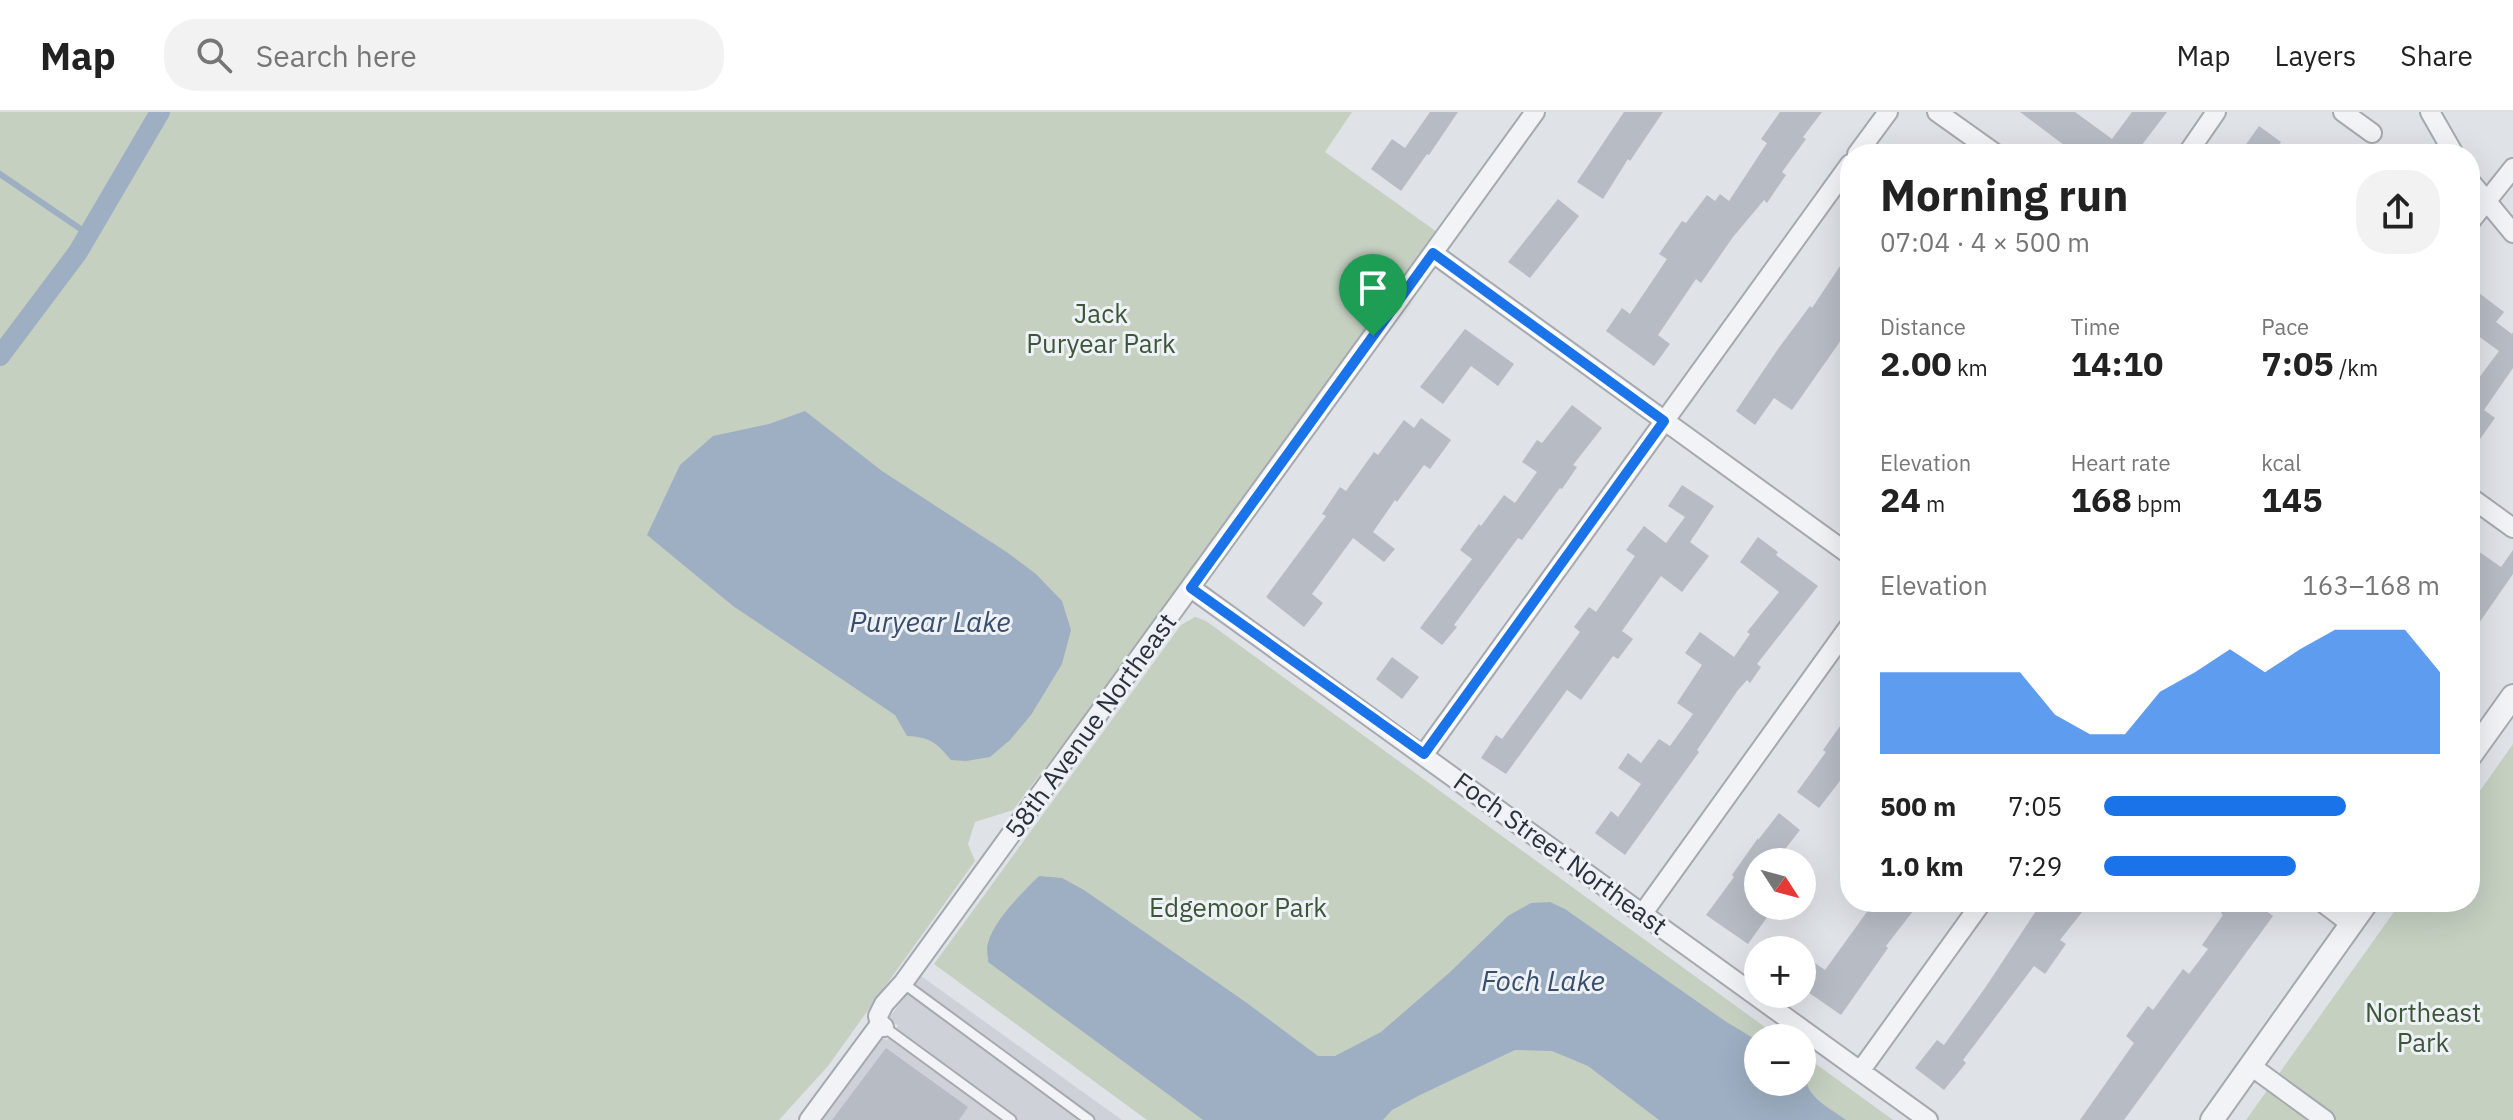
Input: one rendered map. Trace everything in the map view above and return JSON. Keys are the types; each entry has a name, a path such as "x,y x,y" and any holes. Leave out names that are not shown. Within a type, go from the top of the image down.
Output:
{"street":[{"name":"58th Avenue Northeast","path":"809,1120 882,1025 878,1016 884,1004 903,983 1535,112"},
{"path":"1864,144 1888,112"},
{"path":"1937,112 1982,144"},
{"path":"2194,144 2216,112"},
{"path":"2343,112 2372,133"},
{"path":"2430,112 2448,144"},
{"path":"2480,208 2513,168"},
{"path":"1424,754 1840,178"},
{"path":"2480,194 2513,233"},
{"path":"1433,253 1840,548"},
{"path":"2480,504 2513,528"},
{"name":"Foch Street Northeast","path":"1191,588 1928,1120"},
{"path":"1643,913 1840,639"},
{"path":"2480,742 2513,696"},
{"path":"1861,1070 1975,912"},
{"path":"2335,912 2351,924"},
{"path":"2212,1120 2360,912"},
{"path":"2251,1066 2325,1120"}],"lane":[{"path":"903,983 1089,1120"},
{"path":"882,1025 1011,1120"}],"shaded area":[{"path":"921,976 1122,1120 821,1120 883,1038 887,1040 898,1026 889,1018"}],"green space":[{"name":"Jack Puryear Park","path":"0,112 1352,112 1325,152 1437,232 1141,642 1013,810 975,822 968,844 975,861 828,1066 779,1120 0,1120"},
{"name":"Edgemoor Park","path":"1195,617 1206,621 1761,1024 1744,1024 1744,1096 1816,1096 1816,1064 1893,1120 1147,1120 934,964 1181,625"},
{"name":"Northeast Park","path":"2513,744 2513,1120 2246,1120 2394,912 2480,912 2480,791"}],"water":[{"name":"Puryear Lake","path":"805,411 882,471 1008,553 1036,574 1062,601 1071,630 1062,664 1031,715 1010,740 990,757 951,760 932,742 907,736 895,715 733,606 647,535 680,465 713,436 769,424"},
{"name":"Foch Lake","path":"1039,876 1062,878 1247,1003 1318,1056 1335,1056 1381,1032 1508,916 1531,903 1550,902 1565,909 1744,1033 1744,1096 1814,1096 1846,1120 1659,1120 1588,1066 1552,1051 1515,1050 1420,1095 1392,1110 1383,1120 1203,1120 988,962 987,945 991,934 1010,907"}],"building":[{"path":"1430,112 1458,112 1401,191 1371,169 1392,139 1405,148"},
{"path":"1624,112 1663,112 1603,199 1577,182"},
{"path":"1780,112 1822,112 1803,137 1806,139 1782,172 1786,175 1767,203 1764,200 1733,237 1701,283 1696,279 1658,335 1670,344 1654,366 1606,331 1622,308 1630,314 1667,259 1659,254 1682,221 1686,223 1707,195 1715,201 1720,194 1729,201 1767,143 1761,139"},
{"path":"2020,112 2075,112 2112,139 2132,112 2167,112 2143,144 2063,144"},
{"path":"2259,126 2281,142 2280,144 2246,144"},
{"path":"1558,199 1579,216 1530,278 1508,262"},
{"path":"1840,266 1840,342 1792,410 1774,398 1755,425 1736,411 1778,349 1810,306 1812,308"},
{"path":"2480,294 2504,312 2496,322 2513,332 2513,368 2484,410 2495,418 2480,439 2480,377 2499,351 2480,337"},
{"path":"1465,329 1514,364 1498,386 1471,366 1443,404 1420,387"},
{"path":"1572,405 1602,428 1573,465 1577,467 1562,489 1522,540 1518,538 1442,645 1420,628 1472,559 1460,550 1504,495 1515,503 1537,472 1522,462 1537,440 1542,443"},
{"path":"1421,418 1451,440 1430,469 1424,465 1373,532 1395,549 1384,562 1353,538 1312,594 1323,603 1304,627 1266,597 1326,516 1322,514 1340,487 1346,491 1374,452 1378,455 1404,420 1414,428"},
{"path":"1682,485 1714,506 1690,542 1709,556 1682,592 1661,576 1622,631 1633,639 1618,659 1613,656 1581,700 1567,690 1506,774 1481,758 1496,735 1502,739 1580,632 1574,627 1589,607 1596,612 1635,556 1626,550 1644,526 1666,543 1685,517 1668,506"},
{"path":"1758,537 1778,552 1776,555 1818,586 1757,664 1761,667 1750,683 1747,680 1738,690 1697,750 1699,752 1625,855 1595,833 1611,811 1618,817 1641,784 1618,768 1628,753 1641,763 1659,739 1670,746 1693,714 1677,703 1702,665 1685,653 1700,632 1734,657 1750,634 1747,632 1779,592 1740,562"},
{"path":"2513,550 2513,574 2480,622 2480,552 2501,567"},
{"path":"1392,657 1419,677 1402,699 1376,679"},
{"path":"1840,726 1840,781 1819,808 1797,792 1826,752 1823,750"},
{"path":"1779,813 1800,830 1786,848 1751,848"},
{"path":"1744,858 1744,920 1765,920 1754,936 1744,936 1744,941 1706,915 1734,877 1732,875"},
{"path":"1867,912 1912,912 1841,1015 1816,998 1816,964 1825,970"},
{"path":"2035,912 2082,912 2060,940 2066,944 2045,974 2034,966 1944,1090 1915,1068 1937,1040 1944,1045"},
{"path":"2268,912 2273,916 2124,1120 2080,1120 2134,1043 2126,1036 2148,1006 2153,1010 2183,969 2189,974 2208,949 2202,945 2223,915 2221,913"},
{"path":"886,1048 968,1107 959,1120 832,1120"}],"waterway":[{"path":"0,356 78,252 160,112"},
{"path":"0,174 88,234"}],"route":[{"path":"1433,253 1664,421 1424,754 1191,588 1373,336 1433,253"}]}
